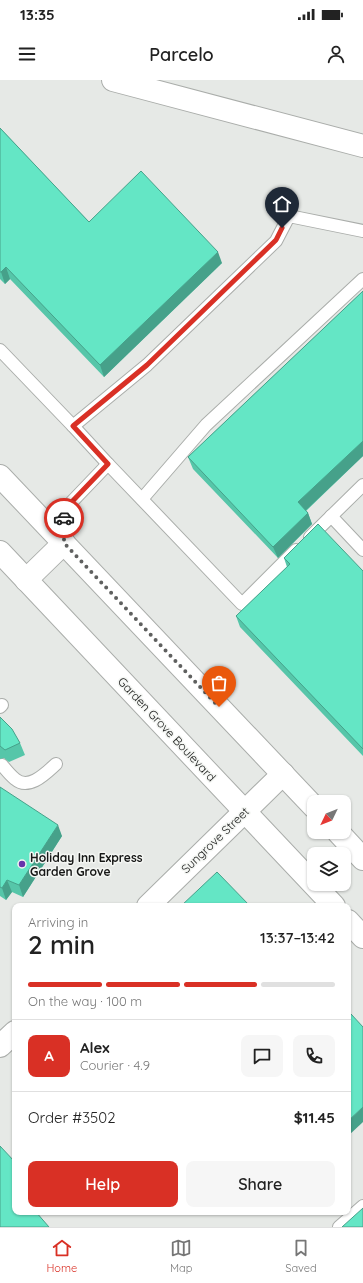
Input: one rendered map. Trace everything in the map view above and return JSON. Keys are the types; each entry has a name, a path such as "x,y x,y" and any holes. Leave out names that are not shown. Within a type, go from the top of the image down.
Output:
{"main road":[{"path":"114,80 363,146"},
{"path":"0,476 307,800"},
{"path":"26,580 64,543"},
{"name":"Garden Grove Boulevard","path":"0,552 331,903"},
{"name":"Sungrove Street","path":"151,903 283,774"},
{"path":"344,839 363,859"},
{"path":"351,924 363,937"},
{"path":"0,1046 12,1035"}],"lane":[{"path":"73,426 147,365 276,240 289,216 363,231"},
{"path":"142,499 206,425 363,279"},
{"path":"0,350 242,604 363,485"},
{"path":"64,543 64,510 108,464"},
{"path":"331,516 363,550"},
{"path":"2,765 16,780 26,783 40,778 56,764"},
{"path":"339,1227 363,1206"}],"building":[{"path":"0,128 89,222 141,171 218,252 100,365 6,267 0,272"},
{"path":"363,291 363,441 298,502 308,513 273,547 188,457"},
{"path":"318,524 363,571 363,749 236,616 290,564 284,558"},
{"path":"0,717 12,729 20,743 5,750 0,746"},
{"name":"Holiday Inn Express Garden Grove","path":"0,787 58,825 19,885 7,880 2,888 0,887"},
{"path":"217,872 247,903 184,903"},
{"path":"351,1014 363,1027 363,1107 351,1118"},
{"path":"0,1146 12,1159 12,1215 39,1215 49,1227 0,1227"},
{"path":"363,1208 363,1227 342,1227"}],"way so far":[{"path":"64,518 64,543 219,707"}],"place":[{"name":"Holiday Inn Express Garden Grove","path":"22,864"}],"route":[{"path":"64,518 64,510 108,464 73,426 147,365 276,240 282,228"}]}
